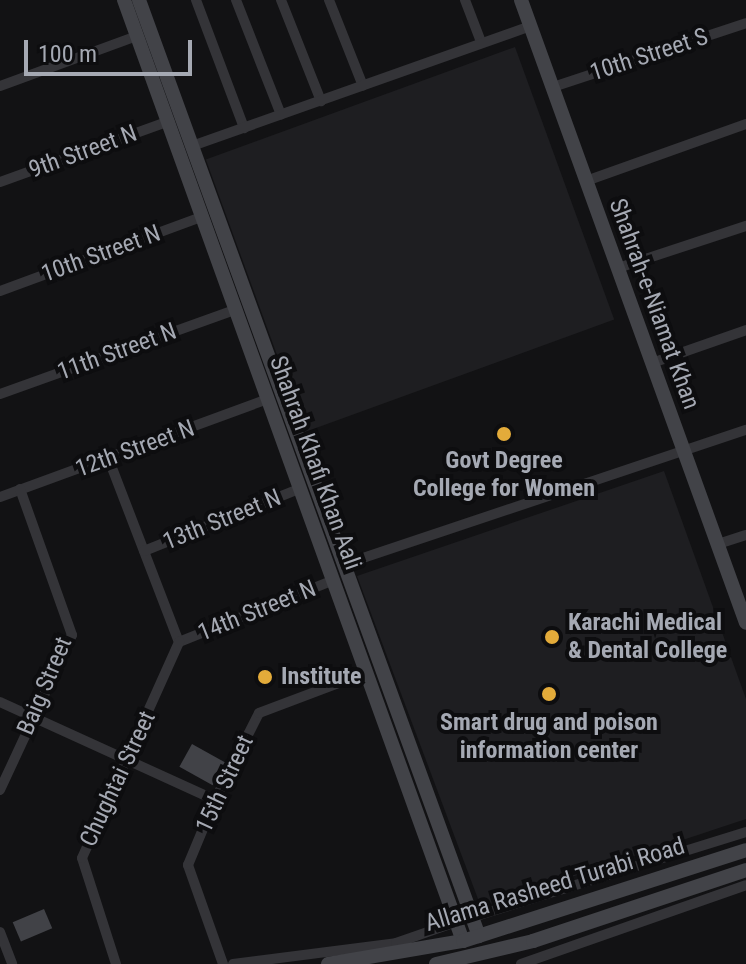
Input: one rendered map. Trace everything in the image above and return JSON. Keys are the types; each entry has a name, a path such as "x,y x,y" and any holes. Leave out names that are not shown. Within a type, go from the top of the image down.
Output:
{"main road":[{"name":"Shahrah Khafi Khan Aali","path":"124,0 463,941"},
{"name":"Shahrah Khafi Khan Aali","path":"139,0 479,936"},
{"name":"Shahrah-e-Niamat Khan","path":"521,0 746,623"},
{"path":"174,144 190,142"},
{"path":"235,313 252,310"},
{"path":"299,490 315,484"},
{"name":"Allama Rasheed Turabi Road","path":"328,964 463,941 746,850"},
{"name":"Allama Rasheed Turabi Road","path":"436,964 468,962 746,870"}],"street":[{"path":"196,0 244,128"},
{"path":"236,0 281,115"},
{"path":"281,0 321,101"},
{"path":"329,0 363,86"},
{"path":"465,0 481,42"},
{"name":"10th Street S","path":"553,87 746,23"},
{"path":"190,142 244,128 531,26"},
{"path":"0,86 137,36"},
{"name":"9th Street N","path":"0,182 167,122"},
{"path":"586,181 746,124"},
{"name":"10th Street N","path":"0,291 201,217"},
{"path":"618,268 746,226"},
{"name":"11th Street N","path":"0,394 235,313"},
{"path":"652,363 746,330"},
{"name":"12th Street N","path":"0,497 109,460 268,399"},
{"path":"345,564 746,430"},
{"path":"109,460 179,642"},
{"name":"Baig Street","path":"0,790 72,635 20,489"},
{"name":"13th Street N","path":"144,551 299,490"},
{"path":"718,544 746,535"},
{"name":"14th Street N","path":"179,642 334,580"},
{"name":"Chughtai Street","path":"116,964 82,858 179,642"},
{"name":"15th Street","path":"223,964 188,865 215,800 259,713 368,672"},
{"path":"0,702 215,800"},
{"path":"473,917 746,832"},
{"path":"521,964 746,885"},
{"path":"233,964 396,943 456,922"},
{"path":"0,932 12,964"},
{"path":"463,941 468,962"}],"shaded area":[{"path":"515,47 614,320 305,432 206,160"},
{"name":"Karachi Medical & Dental College","path":"664,471 746,699 746,819 481,907 357,576"}],"building":[{"path":"192,744 225,762 213,785 179,767"},
{"path":"44,909 52,928 21,942 13,922"}],"place":[{"name":"Govt Degree College for Women","path":"504,434"},
{"name":"Karachi Medical & Dental College","path":"552,637"},
{"name":"Institute","path":"265,677"},
{"name":"Smart drug and poison information center","path":"549,694"}]}
